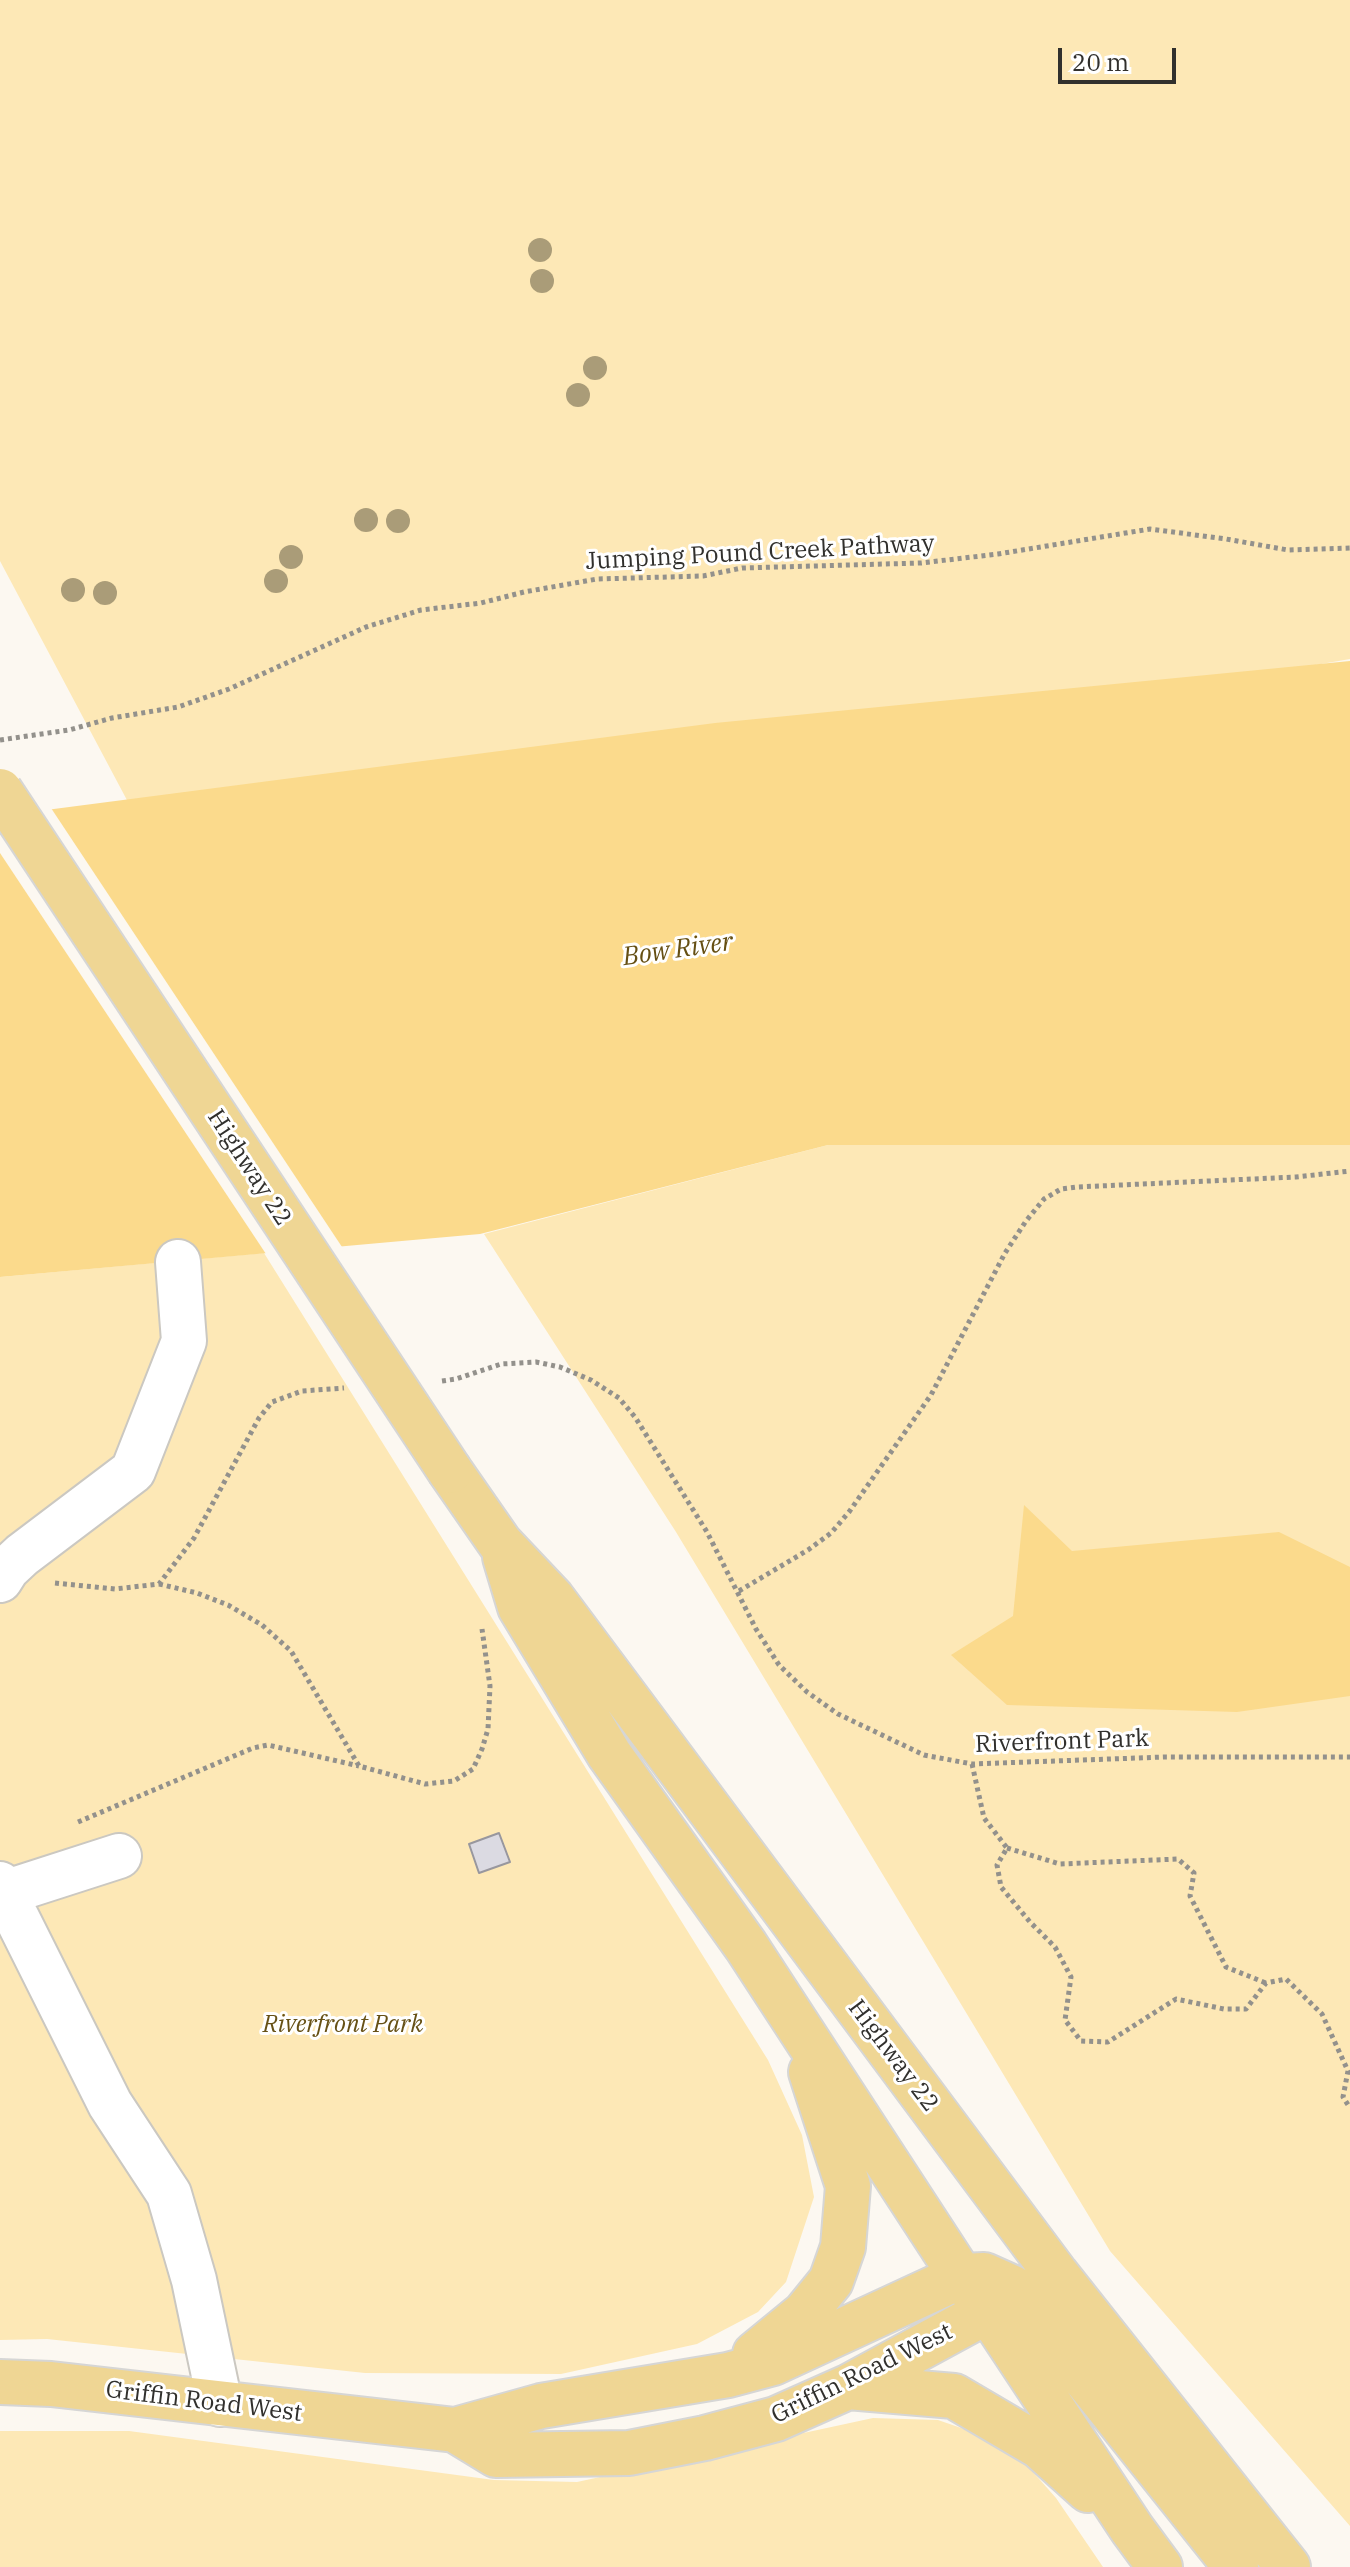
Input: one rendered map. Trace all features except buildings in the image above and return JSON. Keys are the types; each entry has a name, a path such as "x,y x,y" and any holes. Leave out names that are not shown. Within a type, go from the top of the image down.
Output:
{"main road":[{"name":"Highway 22","path":"0,791 500,1543 552,1598 1056,2274 1288,2567"},
{"name":"Highway 22","path":"500,1543 520,1607 609,1754 746,1946 961,2276"},
{"path":"728,2375 805,2313 831,2281 843,2247 848,2186 796,2025"},
{"path":"986,2180 1018,2260 1000,2300"},
{"path":"961,2276 984,2275 1132,2529 1160,2567"},
{"name":"Griffin Road West","path":"0,2382 51,2384 455,2430 541,2406 728,2375 773,2363 961,2276"},
{"path":"1000,2300 1236,2567"},
{"name":"Griffin Road West","path":"455,2430 496,2455 629,2453 705,2438 776,2419 848,2387 1000,2300"},
{"path":"848,2387 954,2396 1039,2446 1132,2529"}],"lane":[{"path":"3,1574 133,1471 184,1341 178,1262"},
{"path":"119,1856 2,1889 110,2104 169,2194 194,2280 220,2404"}],"path":[{"name":"Jumping Pound Creek Pathway","path":"0,740 69,730 112,718 178,707 229,689 366,627 421,610 481,603 597,579 703,576 742,568 921,563 998,554 1150,529 1288,550 1350,548"},
{"path":"739,1591 808,1550 831,1533 849,1512 931,1395 1005,1253 1044,1199 1061,1189 1296,1177 1350,1171"},
{"name":"Riverfront Park","path":"430,1382 456,1379 501,1364 536,1362 560,1367 591,1380 619,1398 635,1417 707,1532 766,1648 779,1665 807,1692 838,1714 924,1755 972,1764 1165,1757 1350,1757"},
{"path":"159,1584 194,1538 259,1418 272,1402 302,1391 359,1387"},
{"path":"3,1574 58,1584 115,1589 159,1584 197,1593 228,1605 291,1651 359,1766"},
{"path":"75,1823 253,1748 268,1745 425,1784 454,1781 473,1769 488,1729 490,1686 480,1623"},
{"path":"972,1764 984,1818 1007,1848 1060,1864 1178,1859 1194,1873 1190,1896 1226,1967 1266,1983 1286,1979 1322,2014 1348,2071 1343,2097 1350,2108"},
{"path":"1007,1848 997,1865 1001,1887 1055,1947 1071,1977 1065,2020 1081,2041 1108,2042 1176,1999 1224,2009 1246,2009 1266,1983"}],"green space":[{"path":"0,0 1350,0 1350,659 907,736 137,819 0,561"},
{"path":"828,1145 1350,1145 1350,2526 1110,2251 676,1532 484,1234"},
{"name":"Riverfront Park","path":"264,1253 768,2060 802,2135 814,2197 786,2282 758,2312 697,2344 561,2374 365,2373 47,2339 0,2340 0,1277"},
{"path":"873,2418 938,2420 990,2438 1025,2463 1056,2498 1103,2567 0,2567 0,2431 129,2431 494,2480 577,2482"}],"water":[{"name":"Bow River","path":"1350,661 1350,1145 828,1145 480,1234 0,1277 0,816 715,723"},
{"path":"1024,1505 1072,1551 1279,1532 1350,1567 1350,1696 1237,1712 1007,1705 951,1655 1013,1616"}],"pier":[{"path":"49,805 344,1250 268,1257 0,853 0,812"}]}
